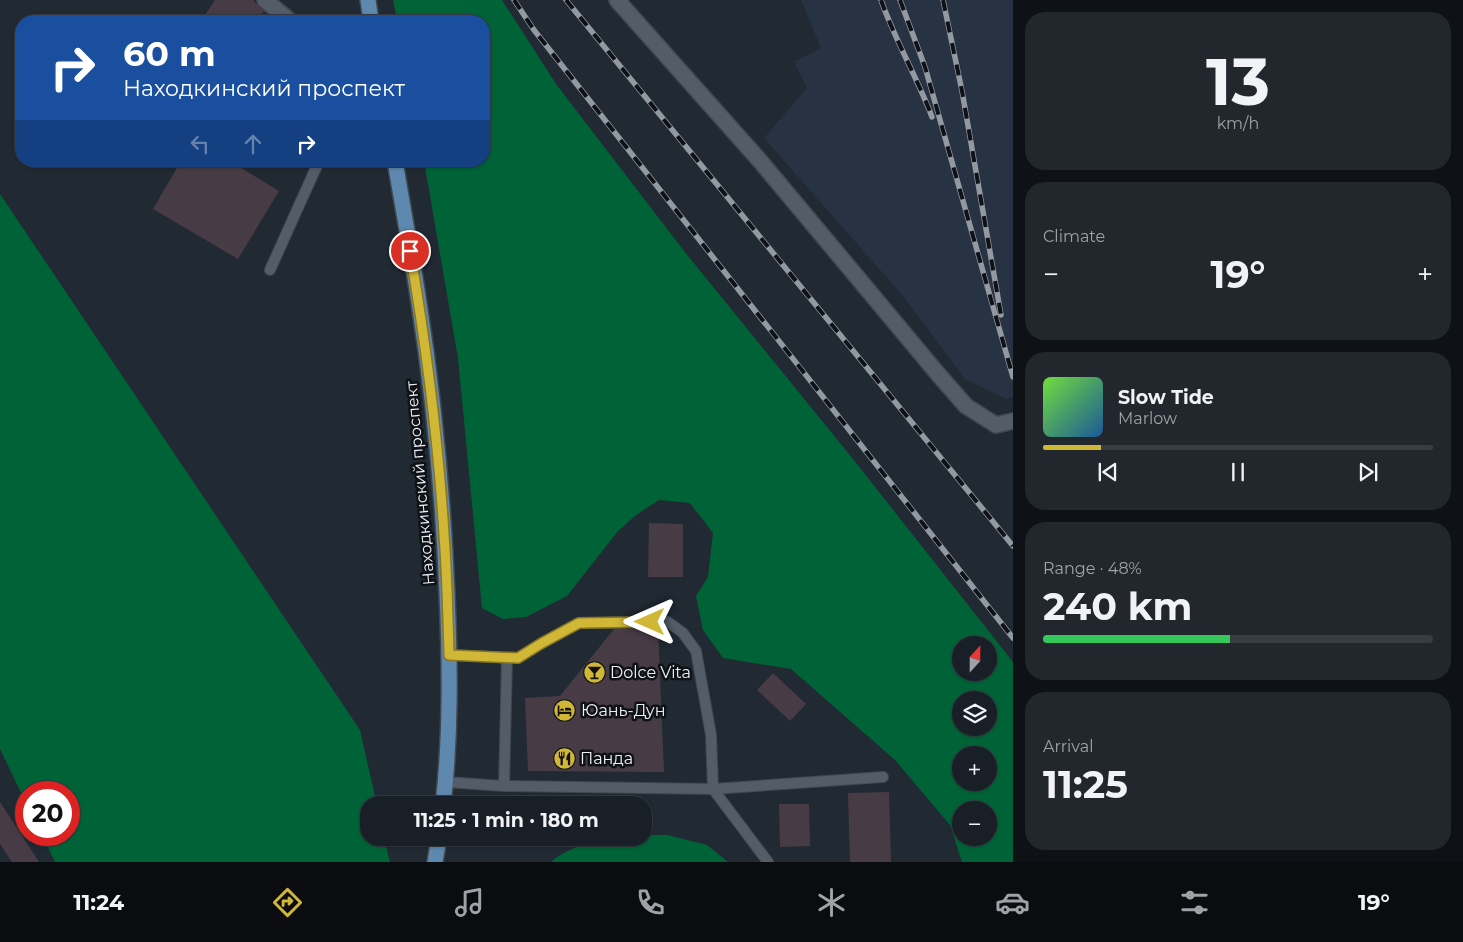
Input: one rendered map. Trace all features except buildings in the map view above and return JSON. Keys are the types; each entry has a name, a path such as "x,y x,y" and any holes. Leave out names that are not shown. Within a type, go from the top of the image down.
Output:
{"main road":[{"path":"368,0 370,15"},
{"name":"Находкинский проспект","path":"396,167 420,304 434,418 444,534 450,714 444,796"},
{"path":"435,862 438,846"}],"street":[{"path":"265,0 283,15"},
{"path":"617,0 761,162 966,406 996,425 1013,421"}],"lane":[{"path":"270,270 316,167"},
{"path":"449,655 518,658 579,623 668,622 683,633 696,651 711,735 713,789 768,862"},
{"path":"504,786 507,658"},
{"path":"446,782 504,786 713,789 883,777"}],"shaded area":[{"path":"801,0 1013,0 1013,397 1006,399 965,379 904,297 764,138 807,88 794,62 821,48"}],"green space":[{"path":"393,0 502,0 556,84 684,251 857,464 993,636 952,636 952,681 998,681 998,643 1013,662 1013,862 962,862 957,846 997,846 997,801 952,801 952,831 950,825 895,760 791,669 723,658 703,630 696,596 708,577 713,533 690,503 659,500 636,515 618,531 567,596 526,617 503,619 482,608 458,358 425,167 490,167 490,15 396,15"},
{"path":"0,194 360,730 375,796 360,796 360,846 386,846 390,862 55,862 47,846 80,846 80,781 15,781 0,749"},
{"path":"652,835 667,835 707,845 728,862 551,862 571,849 580,846 652,846"}],"railway":[{"path":"514,0 534,30 1013,638"},
{"path":"566,0 1013,546"},
{"path":"881,0 932,117"},
{"path":"900,0 925,67 1013,377"},
{"path":"943,0 962,91 1001,315"}],"place":[{"name":"Dolce Vita","path":"594,672"},
{"name":"Юань-Дун","path":"565,710"},
{"name":"Панда","path":"564,758"}],"route":[{"path":"410,251 420,304 434,418 444,534 449,655 518,658 579,623 650,622"}]}
